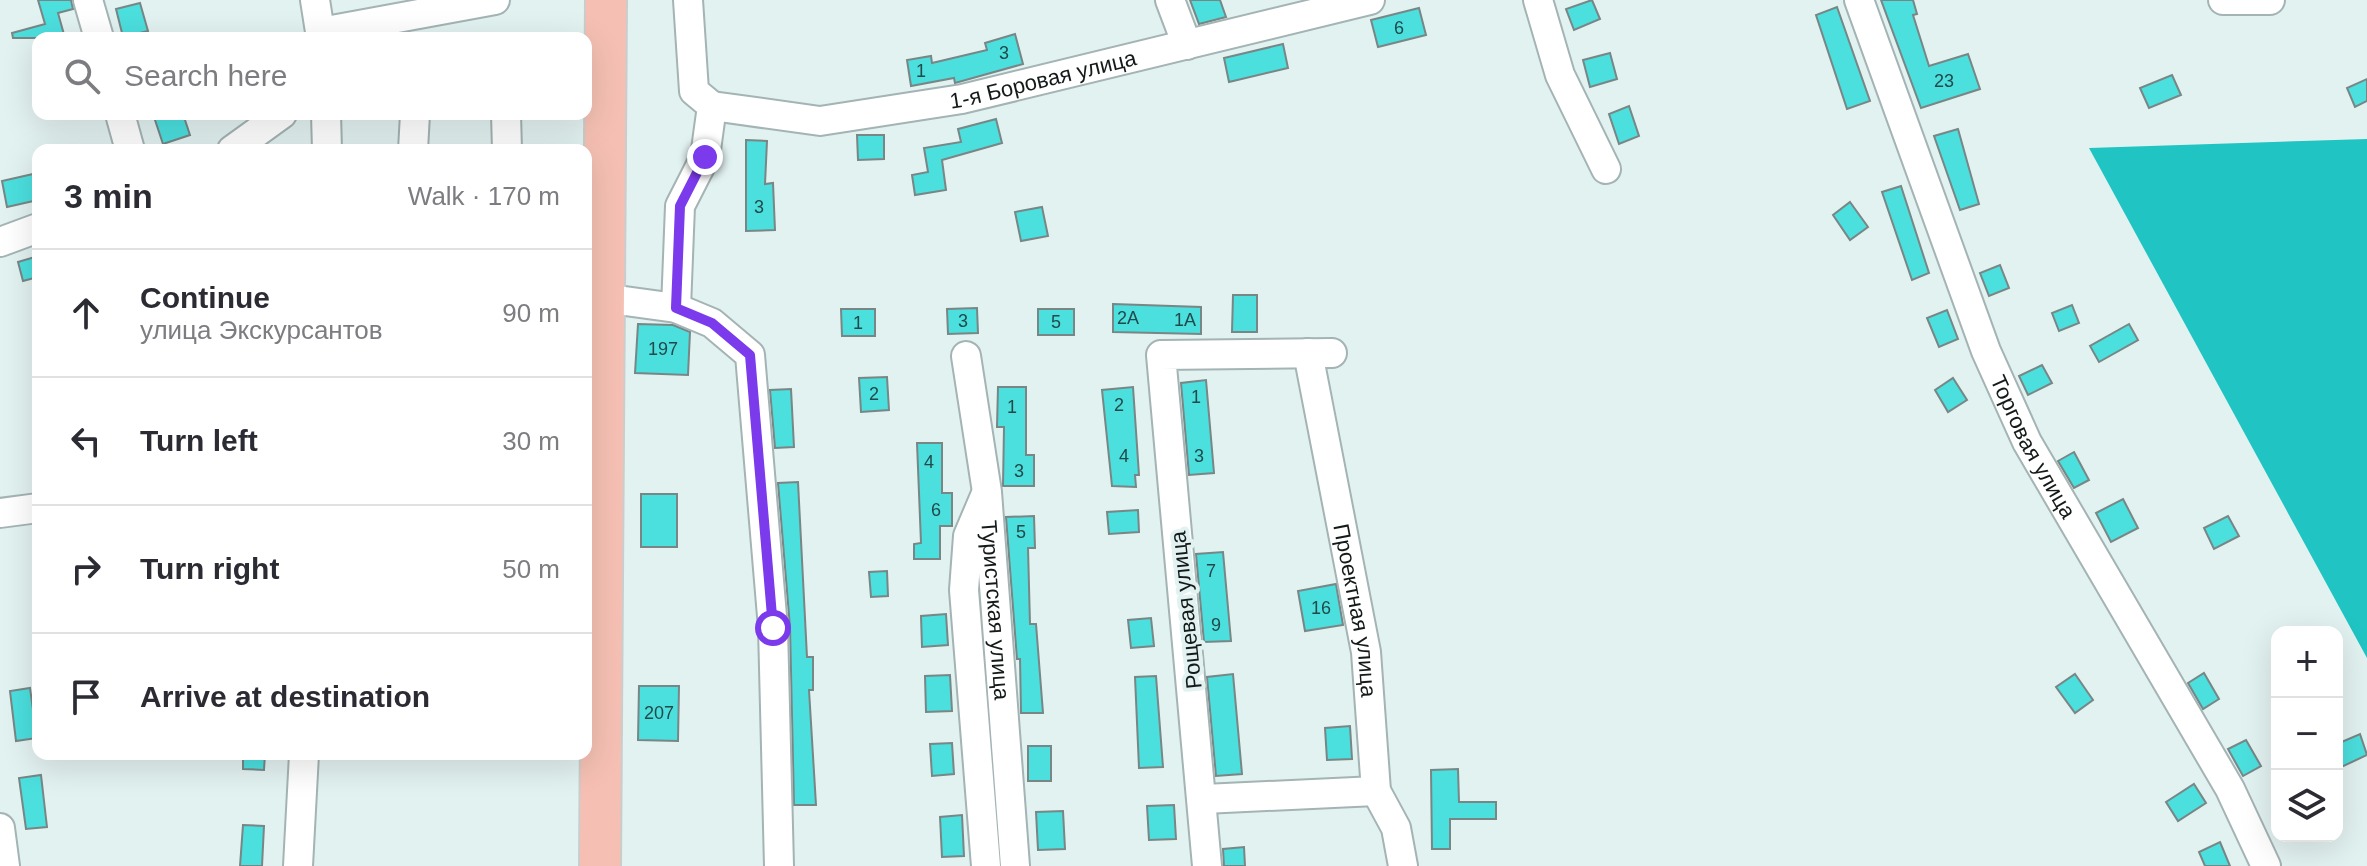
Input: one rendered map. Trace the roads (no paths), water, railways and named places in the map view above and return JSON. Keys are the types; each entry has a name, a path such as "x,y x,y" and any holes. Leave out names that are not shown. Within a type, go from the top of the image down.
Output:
{"highway":[{"path":"600,866 603,298 595,72 606,0"}],"street":[{"path":"88,0 97,32"},
{"path":"315,0 320,32"},
{"path":"336,32 495,0"},
{"path":"676,308 680,206 705,157 712,106 694,91 688,0"},
{"path":"1170,0 1187,45"},
{"name":"1-я Боровая улица","path":"712,106 820,121 962,99 1370,0"},
{"path":"1538,0 1560,75 1606,169"},
{"name":"Торговая улица","path":"1859,0 1986,351 2027,442 2230,789 2266,866"},
{"path":"2224,0 2270,0"},
{"path":"122,120 128,144"},
{"path":"240,144 274,120"},
{"path":"326,120 327,144"},
{"path":"413,144 415,120"},
{"path":"506,120 507,144"},
{"path":"0,242 32,230"},
{"path":"603,298 676,308 712,323 750,355 773,628 779,866"},
{"name":"Рощевая улица","path":"1207,866 1204,799 1161,355 1320,353"},
{"name":"Проектная улица","path":"1320,353 1366,652 1376,791 1396,828 1403,866"},
{"name":"Туристская улица","path":"966,356 987,492 1015,866"},
{"path":"986,866 964,590 968,536 987,492"},
{"path":"0,513 32,509"},
{"path":"298,866 304,760"},
{"path":"1204,799 1376,791"},
{"path":"0,828 5,866"}]}
